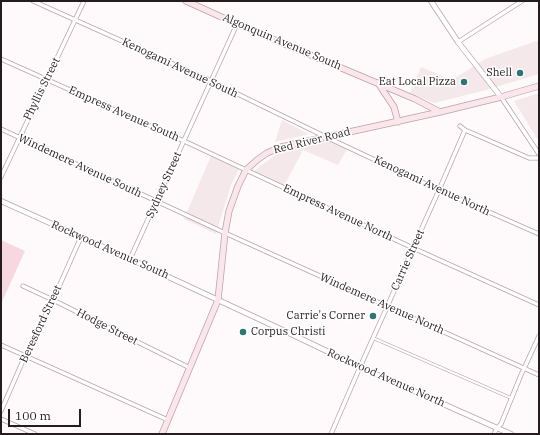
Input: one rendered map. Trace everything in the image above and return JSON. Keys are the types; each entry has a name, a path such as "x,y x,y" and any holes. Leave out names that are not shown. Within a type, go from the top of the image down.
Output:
{"main road":[{"name":"Algonquin Avenue South","path":"186,1 415,99 440,112"},
{"path":"378,83 394,107 398,122"},
{"name":"Red River Road","path":"162,434 218,300 225,233 233,197 246,170 267,153 281,147 398,122 501,97 539,86"}],"street":[{"name":"Kenogami Avenue South","path":"33,1 211,82 326,137"},
{"name":"Phyllis Street","path":"1,177 84,1"},
{"path":"431,1 458,42 501,97 539,154"},
{"path":"458,42 522,1"},
{"name":"Sydney Street","path":"130,259 237,24"},
{"name":"Empress Avenue South","path":"1,59 246,170"},
{"path":"460,126 465,130 529,158 539,158"},
{"name":"Windemere Avenue South","path":"1,129 225,233"},
{"name":"Carrie Street","path":"332,434 412,248 440,190 465,130"},
{"name":"Kenogami Avenue North","path":"326,137 539,234"},
{"name":"Empress Avenue North","path":"246,170 412,248 539,305"},
{"name":"Rockwood Avenue South","path":"1,201 218,300"},
{"name":"Windemere Avenue North","path":"225,233 539,375"},
{"name":"Beresford Street","path":"1,411 25,356 53,300 80,237"},
{"name":"Hodge Street","path":"23,286 190,368"},
{"name":"Rockwood Avenue North","path":"218,300 360,367 511,434"},
{"path":"494,434 501,424 539,336"},
{"path":"1,345 168,420"},
{"path":"1,419 36,434"}],"lane":[{"path":"373,338 511,398"}],"shaded area":[{"path":"539,40 539,74 486,90 434,103 410,93 421,67 452,80 485,59"},
{"path":"539,93 539,142 514,101"},
{"path":"282,120 309,134 275,142"},
{"path":"331,141 347,149 338,165 303,150 284,186 252,174 260,166 276,155"},
{"path":"211,156 239,169 231,185 216,234 184,219"},
{"path":"1,240 25,251 1,304"}],"place":[{"name":"Shell","path":"520,73"},
{"name":"Eat Local Pizza","path":"464,82"},
{"name":"Carrie's Corner","path":"373,316"},
{"name":"Corpus Christi","path":"243,332"}]}
